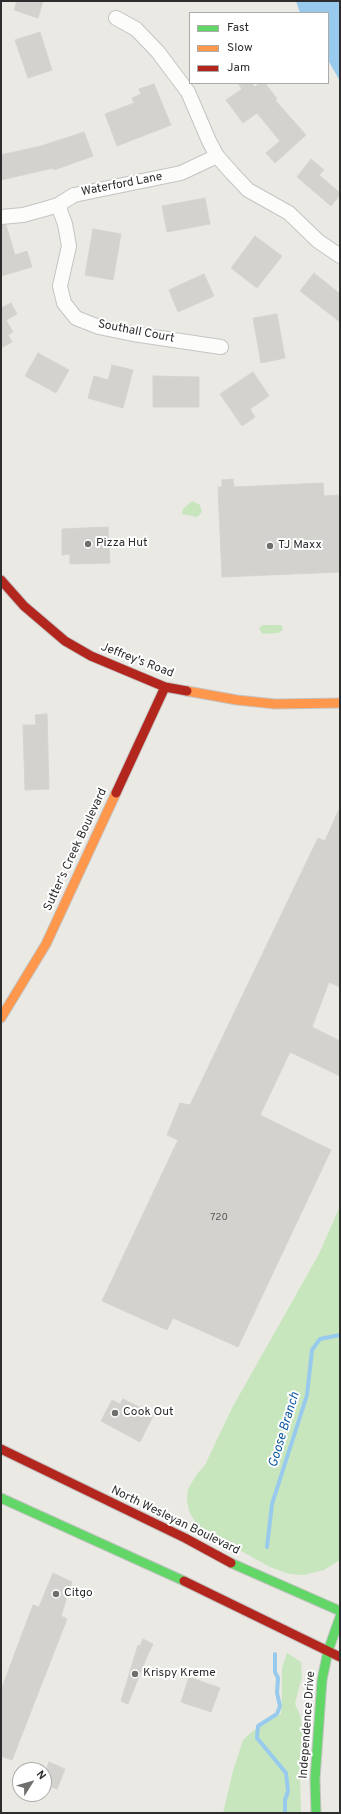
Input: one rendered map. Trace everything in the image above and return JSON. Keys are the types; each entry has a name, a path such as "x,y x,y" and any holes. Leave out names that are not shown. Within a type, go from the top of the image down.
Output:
{"main road":[{"name":"Jeffrey's Road","path":"1,580 24,606 64,641 97,659 165,687 237,700 275,704 340,703"},
{"name":"Sutter's Creek Boulevard","path":"1,1018 46,944 165,687"},
{"name":"North Wesleyan Boulevard","path":"1,1449 233,1564 340,1611"},
{"path":"1,1498 207,1592 340,1657"},
{"name":"Independence Drive","path":"316,1813 315,1779 322,1680 328,1651 340,1617"}],"street":[{"path":"116,18 136,29 158,52 188,92 217,156 248,190 289,213 318,241 340,256"},
{"name":"Waterford Lane","path":"2,216 23,215 58,205 74,195 181,173 217,156"},
{"name":"Southall Court","path":"58,205 65,224 69,246 60,286 64,303 76,318 99,327 133,334 221,347"}],"green space":[{"path":"192,501 200,505 202,512 197,517 182,514 183,509"},
{"path":"262,625 281,625 283,630 278,633 263,634 259,629"},
{"path":"340,1206 340,1560 324,1570 303,1575 289,1574 270,1567 207,1532 195,1522 189,1511 187,1500 188,1489 197,1474 205,1465 232,1408 319,1254"},
{"path":"287,1653 301,1662 302,1676 295,1704 300,1715 304,1739 300,1776 301,1813 223,1813 233,1771 243,1740 253,1731 281,1714 282,1668"}],"water":[{"path":"296,1 340,1 340,81 329,62 329,12 300,12"}],"building":[{"path":"17,1 43,1 38,18 14,10"},
{"path":"40,32 52,70 28,78 15,40"},
{"path":"154,84 171,125 117,146 105,114 134,103 132,98 141,94 139,89"},
{"path":"239,84 253,84 255,87 259,84 266,84 277,99 275,100 306,135 275,163 266,153 280,141 257,113 243,123 226,100 242,89"},
{"path":"84,132 93,156 54,170 53,168 1,180 1,155 41,146"},
{"path":"311,159 324,170 319,175 340,193 331,206 297,177"},
{"path":"205,198 210,224 167,232 162,206"},
{"path":"1,225 6,225 15,255 27,251 32,267 1,276"},
{"path":"93,229 121,234 113,280 85,275"},
{"path":"255,236 282,256 257,288 231,268"},
{"path":"314,273 340,294 340,322 300,291"},
{"path":"204,274 214,296 178,312 169,290"},
{"path":"11,303 17,314 6,320 13,332 8,335 12,342 1,348 1,308"},
{"path":"277,314 285,358 261,363 253,318"},
{"path":"38,353 69,370 56,393 25,376"},
{"path":"112,365 133,370 123,408 88,398 94,376 108,380"},
{"path":"253,372 269,396 250,409 255,417 242,426 220,394"},
{"path":"153,376 199,377 199,407 153,407"},
{"path":"233,479 234,487 323,483 324,496 340,495 340,572 222,577 218,487 222,487 222,480"},
{"path":"108,527 110,563 70,564 70,554 62,555 62,529"},
{"path":"47,714 49,789 25,790 23,725 36,725 35,715"},
{"path":"340,807 340,987 329,982 312,1027 340,1041 340,1076 290,1052 260,1115 331,1150 238,1347 173,1318 167,1330 102,1301 178,1140 167,1135 180,1103 190,1105 318,838 325,841"},
{"path":"123,1399 154,1414 140,1442 101,1421 112,1400 120,1404"},
{"path":"53,1573 72,1582 61,1616 67,1619 12,1760 1,1756 1,1690 33,1605 39,1607"},
{"name":"Krispy Kreme","path":"143,1639 153,1644 128,1704 121,1701 138,1645 140,1646"},
{"path":"189,1677 220,1688 211,1712 181,1702"},
{"path":"52,1763 65,1769 57,1789 52,1787"}],"waterway":[{"name":"Goose Branch","path":"267,1547 272,1504 307,1395 312,1350 320,1339 340,1335"},
{"name":"Goose Branch","path":"275,1654 275,1672 278,1678 277,1693 280,1706 277,1714 258,1726 257,1738 286,1773 288,1791 285,1800 285,1813"}],"traffic: fast":[{"path":"1,1498 184,1581"},
{"path":"231,1563 340,1611"},
{"path":"316,1813 315,1779 322,1680 328,1651 340,1617"}],"traffic: slow":[{"path":"187,691 237,700 275,704 340,703"},
{"path":"1,1018 46,944 116,793"}],"traffic: jam":[{"path":"1,580 24,606 65,641 91,656 165,687 187,691"},
{"path":"116,793 165,687"},
{"path":"1,1449 185,1538 231,1563"},
{"path":"184,1581 340,1657"}],"place":[{"name":"Pizza Hut","path":"88,544"},
{"name":"TJ Maxx","path":"270,546"},
{"name":"Cook Out","path":"115,1413"},
{"name":"Citgo","path":"56,1594"},
{"name":"Krispy Kreme","path":"135,1674"}]}
